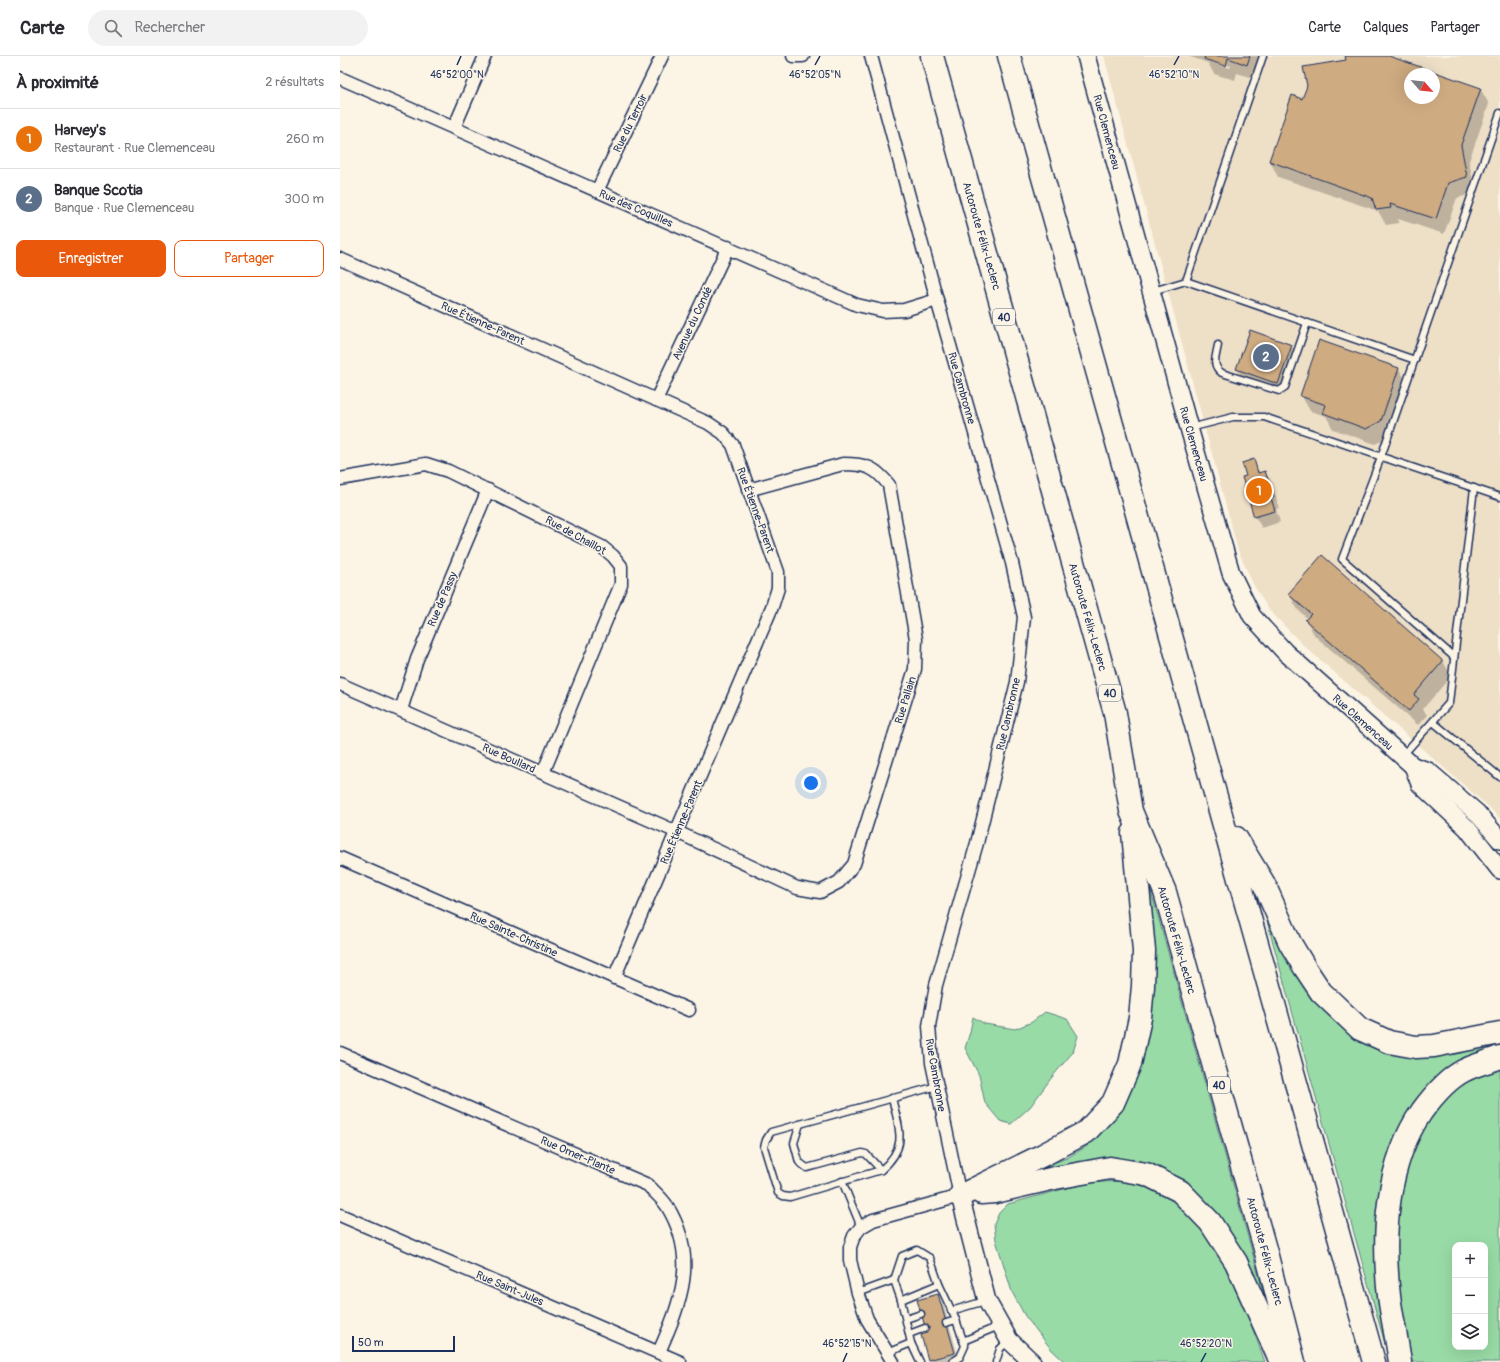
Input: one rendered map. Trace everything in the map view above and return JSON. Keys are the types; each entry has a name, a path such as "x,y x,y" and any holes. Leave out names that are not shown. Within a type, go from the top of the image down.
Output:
{"highway":[{"name":"Autoroute Félix-Leclerc","path":"932,56 1115,713 1131,811 1165,892 1294,1362"},
{"path":"1010,56 1374,1362"},
{"path":"960,1196 1086,1132 1113,1103 1130,1064 1140,1018 1143,986 1144,951 1131,811"},
{"path":"1221,813 1264,884 1290,943 1304,968 1321,992 1360,1029 1389,1042 1416,1047 1434,1046 1500,1033"},
{"path":"1400,1362 1390,1297 1387,1245 1389,1209 1393,1181 1399,1156 1408,1134 1430,1099 1463,1071 1500,1057"},
{"path":"960,1196 995,1192 1055,1178 1110,1168 1146,1174 1180,1191 1210,1222 1236,1262 1281,1362"}],"street":[{"path":"454,128 485,56"},
{"name":"Rue du Terroir","path":"598,191 662,56"},
{"path":"793,56 804,56"},
{"name":"Rue Cambronne","path":"871,56 937,300 1012,563 1024,618 1017,682 977,843 936,985 929,1026 932,1063 960,1196 987,1301 1005,1333 1032,1362"},
{"name":"Rue Clemenceau","path":"1086,56 1189,428 1231,573 1252,616 1285,652 1408,761 1428,771 1477,814 1500,840"},
{"name":"Rue des Coquilles","path":"340,78 728,247 857,305 883,311 904,310 937,300"},
{"name":"Avenue du Condé","path":"656,400 728,247"},
{"name":"Rue Étienne-Parent","path":"340,259 708,423 723,433 733,445 778,572 778,588 769,614 614,978"},
{"name":"Rue de Chaillot","path":"340,479 426,464 448,470 602,547 613,556 621,566 621,584 543,773"},
{"name":"Rue Pallain","path":"677,832 797,888 820,892 838,882 854,864 915,669 916,639 889,485 880,474 871,468 859,464 843,464 748,490"},
{"name":"Rue de Passy","path":"401,710 417,659 488,490"},
{"name":"Rue Boullard","path":"340,684 677,832"},
{"name":"Rue Clemenceau","path":"1408,761 1420,784 1467,828 1500,870"},
{"name":"Rue Sainte-Christine","path":"340,858 689,1010"},
{"name":"Rue Omer-Plante","path":"340,1054 648,1185 666,1205 679,1232 684,1263 682,1293 659,1352"},
{"path":"890,1358 867,1319 858,1293 850,1260 850,1247 854,1236 861,1227 873,1220 960,1196"},
{"name":"Rue Saint-Jules","path":"340,1215 680,1362"}],"lane":[{"path":"1186,281 1263,56"},
{"path":"1454,657 1342,559 1381,457 1500,113"},
{"path":"1151,292 1186,281 1415,360"},
{"path":"1218,346 1214,364 1222,373 1279,391 1285,387 1307,323"},
{"path":"1189,428 1233,417 1264,417 1500,496"},
{"path":"1408,761 1433,722 1449,703 1474,488"},
{"path":"1433,722 1500,777"},
{"path":"892,1098 901,1136 899,1147 890,1162 881,1170 790,1197 783,1196 778,1193 764,1147 766,1140 772,1132 892,1098 937,1086"},
{"path":"800,1124 794,1143 799,1162 806,1168 862,1153 866,1154 881,1170"},
{"path":"842,1181 861,1227"},
{"path":"920,1362 909,1334 902,1300 894,1280 902,1256 917,1250 930,1258 945,1306 951,1311 956,1320 965,1346 960,1357 952,1362"},
{"path":"858,1293 894,1280"},
{"path":"902,1300 939,1284"},
{"path":"951,1311 987,1301"},
{"path":"906,1319 921,1314"},
{"path":"946,1323 956,1320"},
{"path":"909,1334 925,1328"},
{"path":"963,1341 1005,1333 996,1362"},
{"path":"890,1358 912,1343"}],"shaded area":[{"path":"1104,56 1500,56 1500,819 1490,808 1303,645 1269,610 1253,584 1238,550"}],"green space":[{"path":"1148,881 1264,1294 1260,1295 1179,1182 1045,1175 1042,1167 1067,1158 1087,1146 1103,1131 1122,1105 1137,1072 1148,1037 1152,1000"},
{"path":"1269,917 1363,1039 1500,1039 1500,1047 1400,1134 1388,1355 1266,918"},
{"path":"1045,1012 1067,1019 1078,1036 1073,1052 1030,1107 1011,1124 1000,1121 985,1103 979,1075 965,1048 973,1017 985,1024 1015,1029 1032,1022"},
{"path":"1500,1066 1500,1362 1412,1362 1399,1287 1397,1248 1398,1209 1405,1171 1417,1136 1437,1105 1466,1078"},
{"path":"1121,1181 1148,1187 1163,1194 1181,1208 1200,1228 1213,1245 1234,1282 1265,1362 1065,1362 1052,1350 1025,1316 1012,1292 996,1240 994,1224 999,1213 1008,1204 1086,1183"}],"building":[{"path":"1205,56 1250,56 1247,65 1228,58 1226,66 1204,59"},
{"path":"1345,56 1389,56 1424,68 1404,68 1404,104 1440,104 1440,74 1481,88 1461,145 1467,177 1448,183 1436,219 1390,204 1391,208 1376,210 1372,198 1269,161 1292,95 1302,99 1307,86 1303,67 1346,60"},
{"path":"1250,330 1292,345 1278,384 1236,369"},
{"path":"1319,340 1399,368 1381,421 1366,429 1323,413 1326,405 1300,396"},
{"path":"1254,459 1258,473 1265,471 1274,497 1271,498 1275,511 1254,517 1242,477 1246,476 1242,463"},
{"path":"1322,555 1443,661 1414,695 1419,699 1409,711 1305,620 1311,614 1288,594"},
{"path":"938,1294 955,1353 928,1360 921,1335 927,1333 917,1300"}],"place":[{"name":"Banque Scotia","path":"1266,357"},
{"name":"Harvey's","path":"1259,491"}]}
